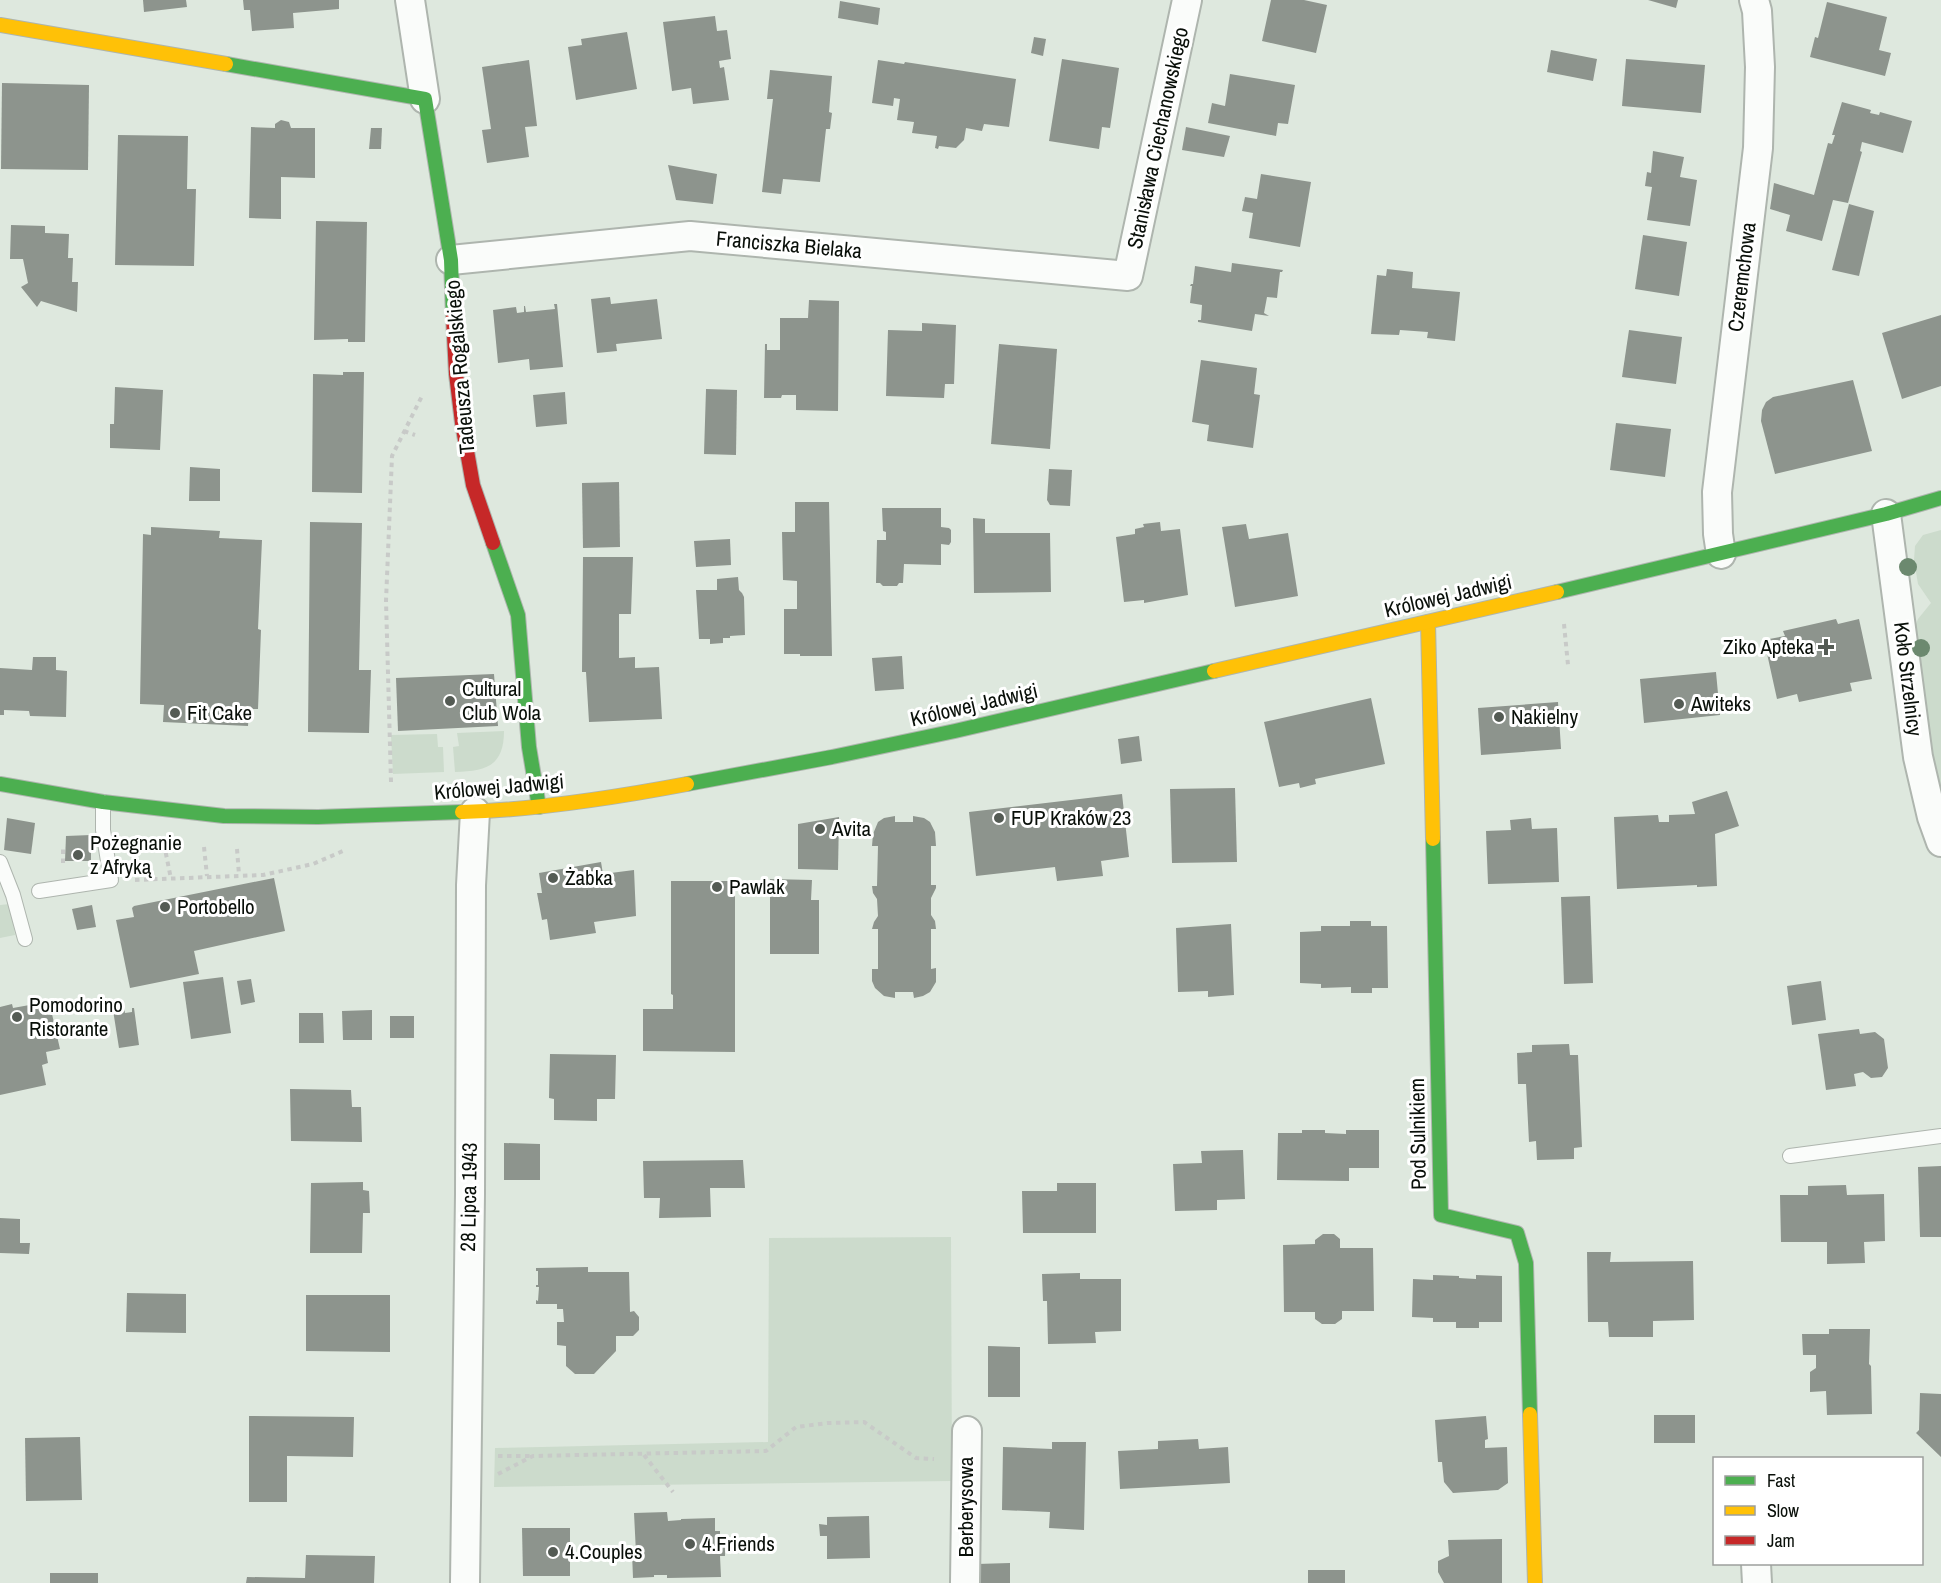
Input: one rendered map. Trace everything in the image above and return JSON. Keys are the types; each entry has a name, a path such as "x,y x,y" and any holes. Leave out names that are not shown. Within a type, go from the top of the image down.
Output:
{"street":[{"name":"Tadeusza Rogalskiego","path":"410,0 451,260 456,374 462,423 473,485 518,615 529,747 539,807"},
{"name":"Stanisława Ciechanowskiego","path":"1128,276 1187,0"},
{"name":"Czeremchowa","path":"1721,554 1717,492 1758,148 1760,67 1757,11 1754,0"},
{"path":"0,26 425,99"},
{"name":"Franciszka Bielaka","path":"451,260 690,236 1128,276"},
{"name":"Królowej Jadwigi","path":"0,787 224,816 318,817 475,812 539,807 624,796 832,757 1721,554 1886,514 1941,498"},
{"name":"Koło Strzelnicy","path":"1886,514 1918,757 1932,817 1941,842"},
{"name":"Pod Sulnikiem","path":"1428,622 1441,1215 1517,1233 1526,1263 1534,1583"},
{"name":"28 Lipca 1943","path":"465,1583 471,885 475,812"},
{"name":"Berberysowa","path":"965,1583 967,1431"},
{"path":"1756,1565 1757,1583"}],"lane":[{"path":"39,891 111,880 103,830 103,802"},
{"path":"0,862 13,895 25,939"},
{"path":"1790,1156 1941,1136"}],"path":[{"path":"391,782 386,601 392,456 423,393"},
{"path":"404,431 415,435"},
{"path":"1563,614 1568,665"},
{"path":"164,843 171,879"},
{"path":"204,847 207,876"},
{"path":"237,847 239,876"},
{"path":"111,880 263,875 313,864 344,851"},
{"path":"507,1456 766,1451 796,1427 864,1422 916,1458 938,1459 966,1490"},
{"path":"644,1454 673,1492"},
{"path":"495,1475 533,1456"}],"green space":[{"path":"1941,530 1941,816 1913,632 1918,619 1931,603 1918,584 1914,560 1915,546 1923,535"},
{"path":"504,731 501,752 491,765 475,770 455,772 453,747 459,746 457,733"},
{"path":"437,734 438,747 443,747 444,772 393,774 391,735"},
{"path":"10,904 15,935 0,938 0,905"},
{"path":"951,1237 952,1481 494,1487 495,1448 768,1442 769,1238"}],"building":[{"path":"143,0 186,0 187,7 144,12"},
{"path":"243,0 339,0 339,9 293,13 294,28 252,31 250,10 244,10"},
{"path":"1271,0 1304,0 1327,5 1316,53 1262,41"},
{"path":"1648,0 1678,0 1676,8"},
{"path":"840,1 880,8 878,25 838,18"},
{"path":"1827,2 1887,17 1879,50 1891,53 1885,76 1810,57 1815,37 1818,38"},
{"path":"715,16 717,31 727,30 731,59 719,61 720,68 724,67 729,100 693,104 691,88 672,91 663,22"},
{"path":"627,32 637,89 576,100 568,47 582,45 581,39"},
{"path":"1034,37 1046,39 1043,56 1031,53"},
{"path":"1551,50 1597,59 1593,81 1547,72"},
{"path":"1062,59 1119,68 1110,128 1102,127 1099,149 1049,141"},
{"path":"1626,59 1705,65 1701,113 1622,106"},
{"path":"529,60 537,126 525,127 529,157 487,163 482,130 491,129 482,67"},
{"path":"878,60 1016,79 1009,127 984,124 982,131 966,128 964,140 956,148 939,146 938,149 935,148 937,136 912,133 914,122 897,120 900,99 894,98 893,106 872,103"},
{"path":"770,70 832,76 829,112 832,113 830,129 826,129 820,182 783,179 781,194 762,192 773,99 767,99"},
{"path":"1230,74 1295,85 1288,124 1278,123 1276,136 1208,123 1212,103 1225,106"},
{"path":"2,83 89,85 88,170 1,169"},
{"path":"1842,102 1871,110 1870,113 1879,115 1880,112 1912,121 1903,153 1862,142 1860,151 1862,152 1848,203 1833,200 1822,241 1786,231 1790,215 1770,209 1774,183 1814,195 1828,143 1832,144 1835,135 1832,135"},
{"path":"281,120 289,122 291,128 315,128 315,178 281,177 281,219 249,218 251,127 275,128 275,124"},
{"path":"1186,127 1230,136 1224,157 1182,150"},
{"path":"371,128 382,128 381,149 369,149"},
{"path":"118,135 188,136 187,189 196,189 194,266 115,265"},
{"path":"1653,151 1684,157 1680,177 1697,180 1690,226 1647,220 1652,187 1645,186 1647,172 1651,173"},
{"path":"668,165 717,174 713,204 676,200"},
{"path":"1261,174 1311,182 1300,247 1249,238 1253,213 1242,211 1245,197 1257,199"},
{"path":"1849,204 1874,211 1859,276 1832,270"},
{"path":"316,221 367,222 365,342 348,342 348,339 314,340"},
{"path":"11,225 45,226 45,233 69,234 68,258 73,258 72,282 78,282 77,312 41,301 37,307 21,287 28,283 23,259 10,259"},
{"path":"1643,235 1687,242 1679,296 1635,289"},
{"path":"1232,263 1283,270 1280,272 1277,298 1267,297 1264,313 1269,316 1255,314 1252,331 1198,322 1201,320 1202,305 1190,303 1192,286 1190,286 1193,284 1195,266 1231,272"},
{"path":"1387,269 1413,272 1412,288 1460,292 1455,341 1427,338 1428,332 1400,330 1399,335 1371,334 1377,275 1386,276"},
{"path":"610,297 611,304 657,299 662,339 616,344 617,351 597,353 591,299"},
{"path":"809,300 839,301 838,411 796,410 796,395 764,398 765,344 767,344 767,350 780,350 780,318 808,318"},
{"path":"554,304 557,304 563,367 530,370 529,359 498,363 493,310 516,307 517,313 524,312 524,306 526,312 555,309"},
{"path":"1941,315 1941,386 1902,399 1882,333"},
{"path":"922,323 956,325 954,384 945,384 944,398 886,396 888,330 922,331"},
{"path":"1629,330 1682,337 1676,384 1622,377"},
{"path":"999,344 1057,349 1050,449 991,444"},
{"path":"1201,360 1257,368 1254,394 1260,395 1253,448 1207,441 1209,425 1192,422"},
{"path":"343,372 364,372 362,493 312,492 313,374 343,375"},
{"path":"1853,380 1872,451 1775,474 1761,421 1762,410 1766,402 1773,397"},
{"path":"115,387 163,390 160,450 110,448 110,424 114,424"},
{"path":"706,389 737,390 736,455 704,454"},
{"path":"565,392 567,424 536,427 533,395"},
{"path":"1616,423 1671,429 1665,477 1610,470"},
{"path":"190,467 220,469 220,501 189,501"},
{"path":"1049,469 1072,470 1070,506 1050,505 1047,500"},
{"path":"619,482 620,547 583,548 582,483"},
{"path":"795,502 829,502 832,656 784,654 784,609 797,609 797,581 783,580 782,532 795,532"},
{"path":"882,508 941,508 941,527 951,530 951,542 949,545 941,544 941,565 904,564 903,583 897,586 883,586 876,583 877,540 886,540 886,532 883,531"},
{"path":"973,518 985,519 985,533 1050,533 1051,592 974,593"},
{"path":"310,522 362,523 359,670 371,670 369,733 308,732"},
{"path":"1160,522 1161,531 1180,529 1188,595 1144,603 1144,600 1124,602 1116,537 1135,534 1135,529 1144,527 1143,524"},
{"path":"1246,524 1249,539 1288,533 1298,596 1235,607 1222,527"},
{"path":"151,527 220,531 219,538 262,540 258,629 261,630 258,709 249,709 248,726 163,722 164,705 140,704 143,534 151,535"},
{"path":"730,539 731,565 696,567 694,541"},
{"path":"583,557 633,557 631,614 619,614 619,658 635,657 635,668 659,667 662,719 589,722 586,672 582,672"},
{"path":"738,577 739,590 744,597 745,635 723,638 723,643 710,644 710,639 699,639 696,590 717,590 717,579"},
{"path":"1836,619 1838,624 1859,619 1872,679 1850,683 1852,691 1799,702 1797,694 1777,699 1764,640 1785,636 1783,631"},
{"path":"902,656 904,689 875,691 872,658"},
{"path":"33,657 56,657 56,670 67,671 66,717 30,716 29,711 4,710 4,715 0,715 0,668 32,670"},
{"path":"1716,672 1720,715 1644,723 1640,679"},
{"path":"494,674 498,726 398,731 396,678"},
{"path":"1371,698 1385,764 1315,779 1316,784 1300,788 1299,783 1279,787 1264,722"},
{"path":"1558,702 1561,749 1481,755 1478,708"},
{"path":"1139,736 1142,761 1121,764 1118,739"},
{"path":"1235,788 1237,862 1172,863 1170,789"},
{"path":"1727,791 1739,826 1715,834 1717,886 1617,889 1614,817 1658,815 1659,822 1669,822 1669,815 1695,814 1692,802"},
{"path":"1122,794 1129,857 1101,861 1103,876 1057,881 1055,867 976,876 969,812"},
{"path":"895,816 895,822 913,822 913,816 924,818 930,822 935,832 936,846 931,846 931,885 936,885 936,888 931,898 931,915 936,929 931,929 931,969 936,968 936,982 930,992 914,998 913,992 895,992 895,998 884,996 875,988 872,981 872,969 878,969 878,929 872,929 878,916 877,899 872,886 877,886 878,846 872,846 873,834 878,822"},
{"path":"839,817 838,870 798,869 798,824"},
{"path":"7,818 35,823 31,854 4,850"},
{"path":"1531,818 1532,829 1557,828 1559,882 1488,884 1486,831 1511,830 1510,820"},
{"name":"Pożegnanie z Afryką","path":"91,835 91,861 65,861 66,836"},
{"path":"601,862 603,874 634,870 636,916 594,922 596,933 550,940 547,919 542,920 537,893 542,893 539,873"},
{"path":"274,878 285,931 194,951 199,974 130,988 116,920 134,917 132,908 134,906"},
{"path":"770,879 812,880 811,900 819,900 819,954 770,954"},
{"path":"671,881 735,881 735,1052 643,1051 643,1009 673,1009"},
{"path":"1590,896 1593,983 1564,984 1561,897"},
{"path":"92,905 96,927 77,930 72,909"},
{"path":"1350,921 1371,921 1371,926 1387,926 1388,988 1372,988 1372,993 1351,993 1351,987 1321,988 1321,984 1300,983 1300,932 1321,931 1321,926 1350,926"},
{"path":"1231,924 1234,995 1208,997 1208,991 1178,992 1176,928"},
{"path":"223,977 231,1033 191,1039 183,982"},
{"path":"251,979 255,1002 241,1005 237,981"},
{"path":"1821,981 1826,1020 1792,1025 1787,986"},
{"path":"46,1002 48,1015 52,1014 60,1049 46,1052 48,1063 42,1065 46,1085 0,1095 0,1007 12,1004 13,1008"},
{"path":"124,1008 125,1013 132,1012 134,1008 139,1045 119,1048 113,1010"},
{"path":"372,1010 372,1040 343,1040 342,1011"},
{"path":"299,1013 323,1013 324,1043 299,1043"},
{"path":"390,1016 414,1016 414,1038 390,1038"},
{"path":"1859,1029 1860,1034 1875,1032 1884,1039 1888,1068 1882,1077 1871,1078 1863,1072 1854,1074 1856,1086 1826,1090 1818,1034"},
{"path":"1569,1044 1570,1055 1578,1055 1582,1147 1574,1148 1574,1159 1537,1160 1536,1141 1529,1142 1526,1084 1518,1084 1517,1053 1532,1052 1532,1045"},
{"path":"550,1054 616,1055 615,1099 597,1099 597,1121 554,1120 554,1099 549,1098"},
{"path":"290,1089 351,1090 352,1107 361,1107 362,1142 291,1141"},
{"path":"1302,1130 1325,1130 1325,1133 1346,1134 1346,1130 1379,1130 1379,1168 1349,1168 1349,1181 1277,1180 1278,1133 1302,1133"},
{"path":"504,1143 540,1144 540,1180 504,1180"},
{"path":"1243,1150 1245,1199 1217,1200 1217,1210 1175,1211 1173,1164 1202,1163 1201,1151"},
{"path":"743,1160 745,1188 710,1188 711,1217 659,1218 660,1198 644,1198 643,1161"},
{"path":"1941,1166 1941,1237 1920,1237 1918,1167"},
{"path":"363,1182 363,1190 369,1191 370,1213 363,1213 362,1253 310,1253 311,1183"},
{"path":"1057,1183 1096,1183 1096,1233 1023,1233 1022,1191 1057,1191"},
{"path":"1846,1185 1847,1195 1884,1194 1885,1241 1864,1242 1865,1263 1827,1264 1827,1242 1781,1242 1780,1195 1808,1195 1808,1186"},
{"path":"0,1218 20,1219 20,1243 30,1243 29,1254 0,1253"},
{"path":"1323,1234 1334,1234 1340,1239 1340,1248 1373,1248 1374,1311 1342,1311 1342,1319 1335,1324 1322,1324 1315,1319 1315,1312 1284,1312 1283,1245 1315,1244 1315,1240"},
{"path":"1587,1252 1611,1252 1610,1262 1693,1261 1694,1320 1653,1321 1653,1337 1609,1337 1608,1322 1588,1322"},
{"path":"588,1267 588,1272 629,1272 630,1312 634,1311 639,1317 639,1330 633,1336 616,1336 616,1351 594,1374 575,1374 566,1366 566,1346 557,1345 557,1322 564,1322 563,1309 557,1309 557,1304 536,1304 539,1287 536,1287 538,1271 536,1268"},
{"path":"1080,1273 1080,1279 1121,1279 1121,1331 1095,1332 1096,1343 1048,1344 1047,1301 1043,1301 1042,1274"},
{"path":"1433,1275 1476,1279 1476,1275 1502,1276 1502,1322 1479,1322 1479,1328 1456,1328 1456,1322 1433,1322 1433,1318 1412,1317 1413,1279 1433,1280"},
{"path":"127,1293 186,1294 186,1333 126,1332"},
{"path":"306,1295 390,1295 390,1352 306,1351"},
{"path":"1829,1329 1870,1329 1869,1364 1871,1366 1872,1414 1827,1415 1826,1391 1810,1392 1810,1372 1816,1368 1816,1355 1803,1355 1802,1334 1829,1334"},
{"path":"988,1346 1020,1347 1020,1397 988,1397"},
{"path":"1920,1393 1941,1394 1941,1457 1916,1433 1919,1430"},
{"path":"1654,1415 1695,1415 1695,1443 1654,1443"},
{"path":"249,1416 354,1417 353,1457 287,1456 287,1502 249,1502"},
{"path":"1486,1416 1488,1439 1485,1440 1485,1448 1507,1447 1508,1483 1498,1490 1453,1493 1444,1482 1442,1462 1438,1462 1435,1420"},
{"path":"80,1437 82,1500 26,1501 25,1438"},
{"path":"1198,1439 1199,1449 1228,1447 1230,1483 1120,1489 1118,1451 1158,1449 1158,1441"},
{"path":"1052,1442 1086,1442 1084,1530 1049,1528 1050,1512 1002,1510 1003,1447 1052,1449"},
{"path":"667,1512 668,1521 715,1518 715,1531 720,1531 720,1543 725,1543 725,1556 720,1556 721,1577 667,1578 667,1575 654,1575 654,1577 633,1578 632,1553 636,1553 634,1513"},
{"path":"869,1516 870,1558 827,1559 827,1536 820,1536 819,1524 827,1525 827,1517"},
{"path":"522,1528 570,1528 570,1576 523,1576"},
{"path":"1502,1539 1502,1583 1444,1583 1438,1572 1438,1561 1449,1556 1448,1540"},
{"path":"306,1555 375,1556 374,1583 246,1583 247,1577 305,1578"},
{"path":"1010,1563 1010,1583 977,1583 977,1564"},
{"path":"1308,1570 1345,1570 1345,1583 1308,1583"},
{"path":"50,1573 98,1573 98,1583 50,1583"}],"traffic: fast":[{"path":"226,64 425,99 451,260 453,317"},
{"path":"1557,592 1886,514 1941,498"},
{"path":"493,543 518,615 529,747 539,807"},
{"path":"687,784 955,731 1214,671"},
{"path":"0,784 103,802 224,816 318,817 462,812"},
{"path":"1433,839 1441,1215 1517,1233 1526,1263 1530,1414"}],"traffic: slow":[{"path":"0,25 226,64"},
{"path":"1214,671 1557,592"},
{"path":"1428,622 1433,839"},
{"path":"462,812 518,809 575,802 687,784"},
{"path":"1530,1414 1535,1583"}],"traffic: jam":[{"path":"453,317 456,374 462,423 473,485 493,543"}],"place":[{"name":"Ziko Apteka","path":"1826,647"},
{"name":"Cultural Club Wola","path":"450,701"},
{"name":"Awiteks","path":"1679,704"},
{"name":"Fit Cake","path":"175,713"},
{"name":"Nakielny","path":"1499,717"},
{"name":"FUP Kraków 23","path":"999,818"},
{"name":"Avita","path":"820,829"},
{"name":"Pożegnanie z Afryką","path":"78,855"},
{"name":"Żabka","path":"553,878"},
{"name":"Pawlak","path":"717,887"},
{"name":"Portobello","path":"165,907"},
{"name":"Pomodorino Ristorante","path":"17,1017"},
{"name":"4.Friends","path":"690,1544"},
{"name":"4.Couples","path":"553,1552"}]}
